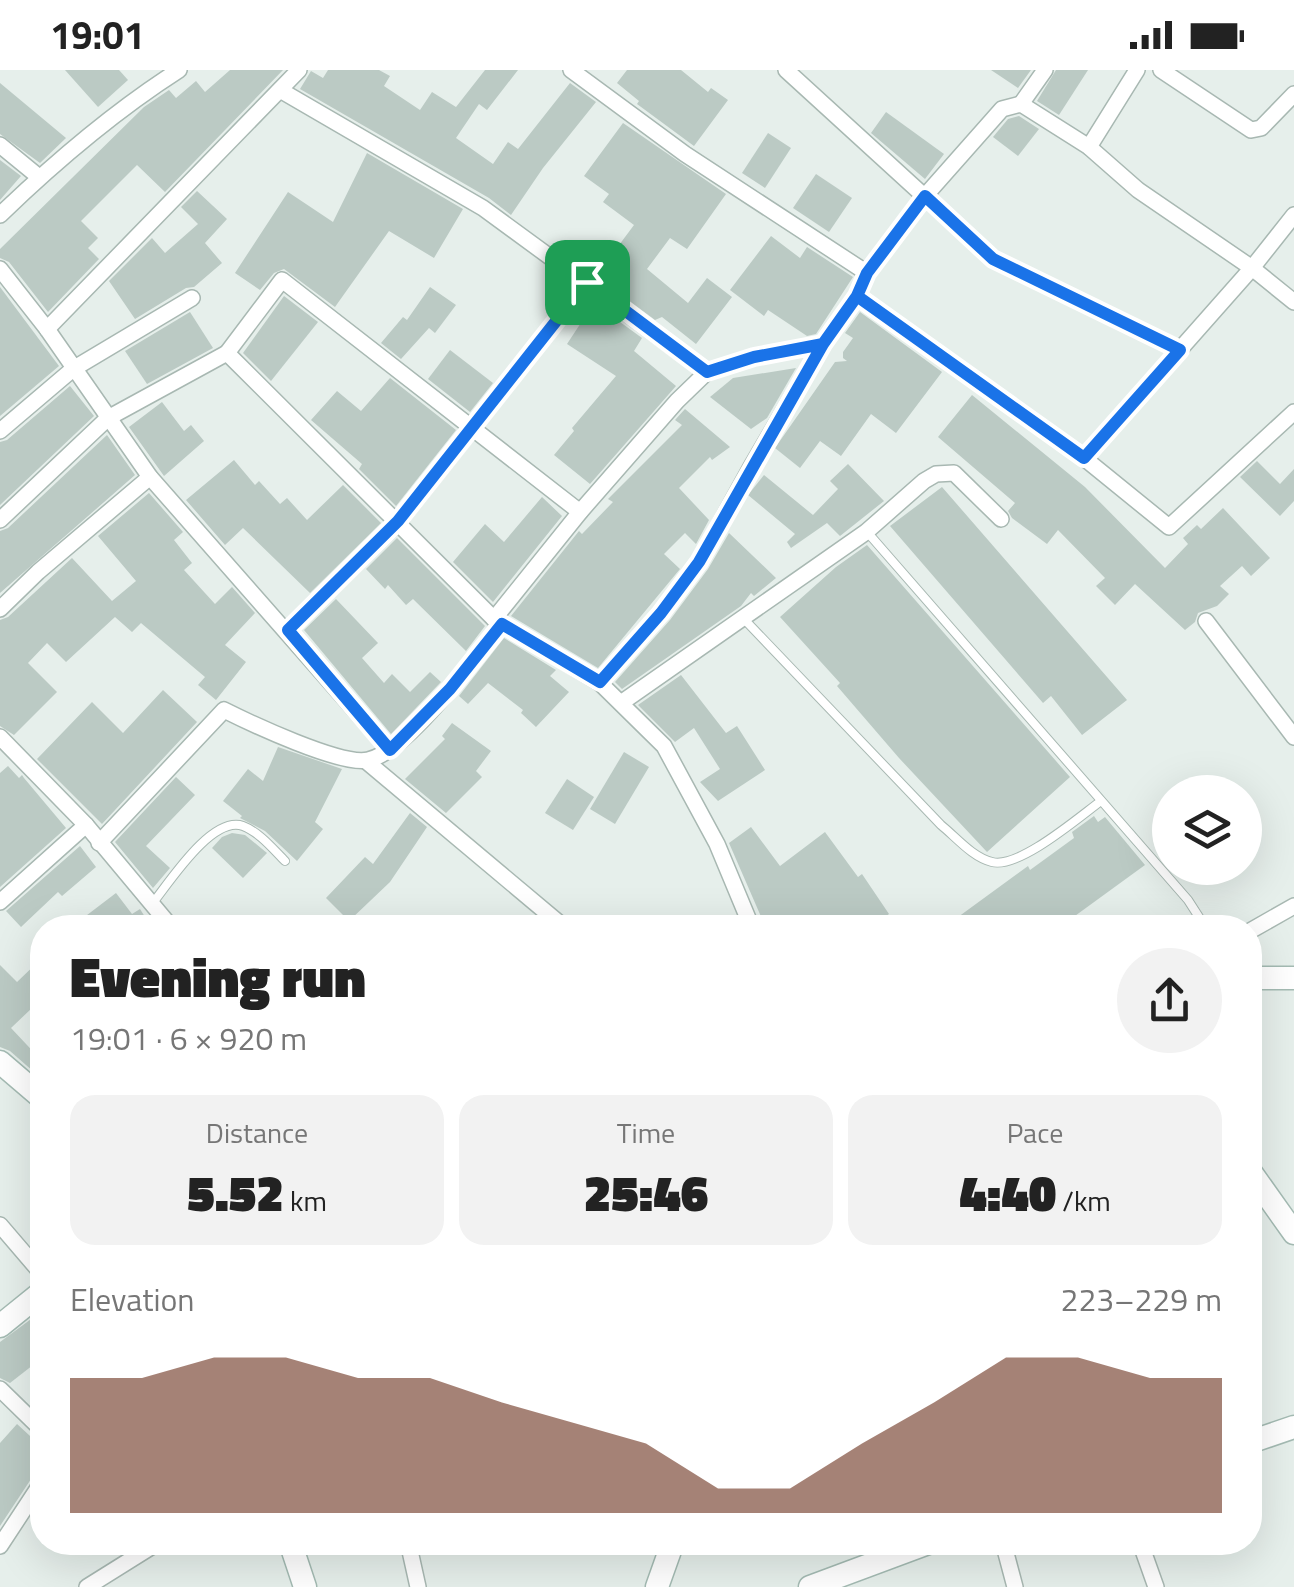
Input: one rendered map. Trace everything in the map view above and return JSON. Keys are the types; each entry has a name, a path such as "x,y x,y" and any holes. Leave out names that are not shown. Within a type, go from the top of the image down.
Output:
{"street":[{"path":"0,215 147,90 180,70"},
{"path":"47,330 299,70"},
{"path":"570,70 685,154 867,273"},
{"path":"786,70 993,259 1180,350"},
{"path":"600,682 661,613 699,562 867,273 925,196 1002,109 1021,104 1045,70"},
{"path":"1089,147 1137,70"},
{"path":"1161,70 1251,130 1261,128 1294,94"},
{"path":"280,90 483,208 707,372"},
{"path":"1021,104 1089,147 1138,190 1252,268 1294,302"},
{"path":"0,145 39,178"},
{"path":"1084,458 1294,215"},
{"path":"0,270 47,330 150,478 390,750"},
{"path":"0,520 108,418 227,353 282,280 580,512"},
{"path":"288,630 398,521 587,282"},
{"path":"857,296 1084,458 1169,527 1294,412"},
{"path":"0,430 73,369 192,298"},
{"path":"366,761 390,750 450,689 580,512 707,372 754,357 823,344"},
{"path":"227,353 498,622 600,682 664,746 717,844 747,915"},
{"path":"621,703 866,532 936,474 954,473 1001,519"},
{"path":"0,609 150,478"},
{"path":"1206,621 1294,737"},
{"path":"99,843 224,710 276,736 366,761 550,915"},
{"path":"0,737 86,825 161,915"},
{"path":"0,902 86,825"},
{"path":"1262,924 1294,906"},
{"path":"1262,978 1294,978"},
{"path":"0,1062 30,1088"},
{"path":"1262,1183 1287,1208 1294,1233"},
{"path":"0,1225 30,1260"},
{"path":"0,1326 30,1302"},
{"path":"0,1390 30,1419"},
{"path":"1262,1438 1294,1428"},
{"path":"0,1546 30,1500"},
{"path":"87,1587 138,1555"},
{"path":"294,1555 305,1587"},
{"path":"411,1555 418,1587"},
{"path":"656,1587 668,1555"},
{"path":"810,1587 893,1555"},
{"path":"1007,1555 1016,1587"},
{"path":"1145,1555 1156,1587"}],"lane":[{"path":"866,532 1198,915"},
{"path":"742,618 940,825 976,854 994,863 1009,862 1101,801"},
{"path":"152,904 221,826 245,826 285,860"}],"building":[{"path":"65,70 119,70 128,80 98,107"},
{"path":"230,70 283,70 165,192 137,165 81,221 98,238 88,248 99,259 48,312 9,262 0,258 0,249 144,107 169,90 176,98 196,81 205,92"},
{"path":"328,70 379,70 390,76 384,86 420,110 432,92 456,107 485,70 518,70 487,110 479,104 456,138 493,164 508,142 518,149 570,83 596,102 511,215 489,198 300,89 311,71 323,78"},
{"path":"627,70 681,70 708,92 711,88 728,100 694,146 637,104 639,101 617,83"},
{"path":"991,70 1031,70 1018,88"},
{"path":"1056,70 1088,70 1059,115 1037,101"},
{"path":"0,83 66,138 40,163 0,134"},
{"path":"886,112 944,154 925,179 871,133"},
{"path":"1019,116 1039,129 1018,156 993,137 1008,119"},
{"path":"623,123 726,194 687,249 670,238 647,269 688,303 707,278 732,297 696,344 662,317 655,320 596,276 634,225 603,202 609,194 584,176"},
{"path":"768,133 791,148 765,188 742,173"},
{"path":"367,153 463,209 434,258 389,231 335,307 284,269 274,273 260,290 235,273 288,192 333,222"},
{"path":"0,160 21,176 0,200"},
{"path":"816,174 852,198 829,232 793,208"},
{"path":"197,191 227,219 205,243 222,263 194,287 135,319 109,281 152,238 165,253 198,224 181,207"},
{"path":"771,236 800,258 807,247 853,277 816,334 807,336 768,310 764,316 730,290"},
{"path":"0,287 59,366 0,416"},
{"path":"430,287 456,305 435,333 429,328 401,359 381,343 403,317 407,320"},
{"path":"284,296 318,322 271,381 243,353"},
{"path":"594,303 642,338 634,351 676,386 590,484 554,455 616,376 567,344"},
{"path":"190,312 213,348 147,384 125,351"},
{"path":"860,312 942,372 896,433 871,414 841,456 820,441 800,468 775,448 835,362 847,361 843,352 853,338 845,333"},
{"path":"450,350 493,383 470,412 428,379"},
{"path":"796,368 767,418 751,429 710,397 733,378"},
{"path":"390,378 456,430 396,506 359,469 362,464 311,420 337,391 361,411"},
{"path":"70,386 94,416 0,505 0,442"},
{"path":"972,395 1085,487 1165,568 1188,544 1183,538 1197,525 1201,529 1223,508 1270,558 1251,576 1242,566 1220,586 1229,594 1217,606 1198,613 1195,622 1185,630 1135,584 1115,605 1096,586 1105,578 1058,530 1047,544 1012,518 1008,511 1015,503 938,437"},
{"path":"162,402 184,431 191,425 204,441 164,476 129,427"},
{"path":"685,409 730,447 712,460 710,457 679,488 709,520 696,544 685,533 664,554 680,569 598,668 511,616 579,531 582,534 613,502 608,499 682,425 675,420"},
{"path":"107,435 135,475 0,593 0,531 8,528"},
{"path":"234,460 255,485 259,481 280,504 287,498 307,520 343,485 381,523 310,593 243,528 225,545 186,500"},
{"path":"1257,461 1280,484 1294,469 1294,501 1280,516 1240,477"},
{"path":"848,464 884,501 840,536 827,523 791,548 787,542 795,534 748,495 764,475 813,515 838,489 830,481"},
{"path":"942,487 1127,700 1082,735 1051,696 1043,703 890,526"},
{"path":"149,493 183,532 174,540 192,563 184,570 215,604 232,587 255,613 225,645 246,662 216,700 198,685 205,677 141,623 132,632 115,617 66,662 47,643 28,663 57,692 14,735 0,726 0,620 72,558 112,601 136,581 98,536"},
{"path":"542,497 562,516 493,602 453,562 485,524 504,542"},
{"path":"729,533 776,578 622,689 615,682 670,620"},
{"path":"397,538 485,626 466,651 413,599 406,605 366,569"},
{"path":"867,545 1070,777 987,852 899,758 837,686 840,683 780,617"},
{"path":"336,599 378,643 362,658 384,683 392,674 410,692 430,672 441,682 391,734 304,630"},
{"path":"504,638 556,670 550,676 569,692 536,727 521,713 523,710 488,683 468,704 459,696"},
{"path":"681,675 726,733 737,726 765,770 718,801 700,782 720,769 694,728 675,742 638,705"},
{"path":"163,690 197,722 102,824 37,759 92,702 123,733"},
{"path":"452,723 491,751 476,771 482,777 446,813 405,779 445,739 442,736"},
{"path":"278,747 342,769 315,822 323,829 297,861 265,831 240,818 223,801 248,769 263,781"},
{"path":"624,752 649,767 615,824 590,809"},
{"path":"8,766 19,778 22,775 66,828 0,887 0,773"},
{"path":"176,777 195,795 146,846 170,868 153,888 115,842"},
{"path":"567,779 594,797 573,830 545,813"},
{"path":"410,813 427,827 390,882 355,915 343,915 326,898 365,857 373,864"},
{"path":"1094,816 1098,822 1105,817 1145,865 1076,915 961,915 1074,838 1072,832"},
{"path":"751,827 780,866 825,832 858,877 862,874 889,914 760,915 729,843"},
{"path":"232,833 245,835 267,853 243,878 212,848"},
{"path":"80,846 96,867 62,896 58,892 21,927 6,911"},
{"path":"116,893 132,914 140,909 144,915 87,915"},
{"path":"0,965 17,982 30,970 30,1010 11,1028 30,1048 30,1068 0,1047"},
{"path":"30,1320 30,1367 10,1383 0,1378 0,1342"},
{"path":"17,1424 30,1436 30,1481 0,1526 0,1443"}],"route":[{"path":"587,282 398,521 288,630 390,750 450,689 502,624 600,682 661,613 699,562 823,344 857,296 1084,458 1180,350 993,259 925,196 867,273 857,296 823,344 754,357 707,372 587,282"}]}
